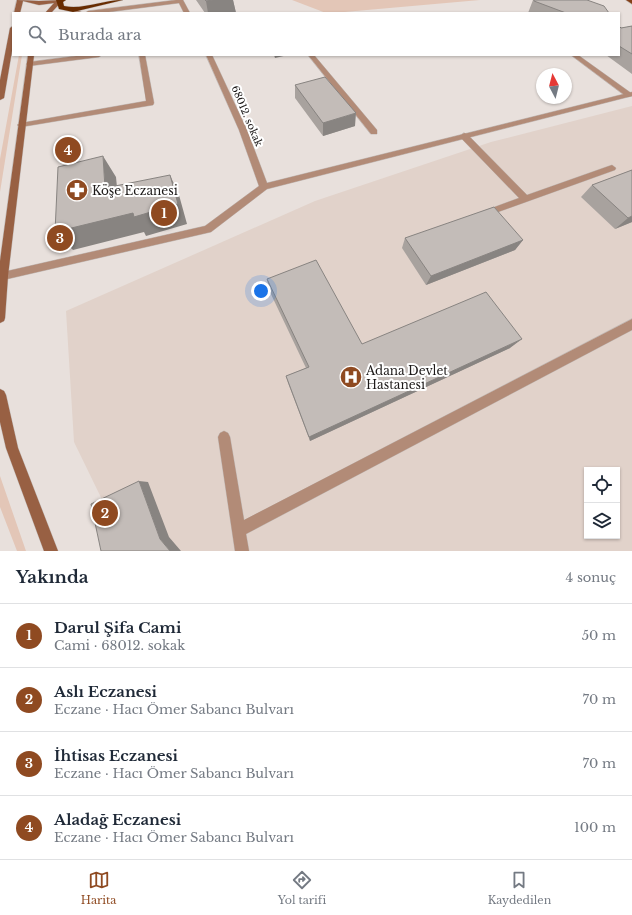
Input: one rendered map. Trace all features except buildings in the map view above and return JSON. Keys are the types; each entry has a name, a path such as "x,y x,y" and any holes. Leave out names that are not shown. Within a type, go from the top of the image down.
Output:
{"highway":[{"path":"60,0 61,8 76,12 120,0"}],"main road":[{"path":"17,12 20,0"},
{"path":"25,0 39,3 60,0"},
{"path":"49,12 60,0"},
{"path":"0,98 12,33"},
{"path":"0,318 3,276 31,56"},
{"path":"0,394 12,448 51,551"}],"street":[{"path":"96,12 181,1 186,12"},
{"path":"29,64 91,56"},
{"path":"21,125 150,103 142,56"},
{"name":"68012. sokak","path":"209,56 243,130 264,187"},
{"path":"312,56 374,132"},
{"path":"575,56 631,95"},
{"path":"3,276 208,229 264,187 631,95"},
{"path":"464,136 525,199"},
{"path":"472,218 612,168"},
{"path":"238,531 632,324"},
{"path":"224,437 242,551"}],"shaded area":[{"path":"292,0 480,0 344,12 323,12"},
{"path":"19,56 22,56 0,192 0,159"},
{"name":"Adana Devlet Hastanesi","path":"632,106 632,551 127,551 74,442 66,311 315,201 491,142"},
{"path":"0,476 26,551 17,551 0,507"}],"place":[{"name":"Aladağ Eczanesi","path":"68,150"},
{"name":"Köşe Eczanesi","path":"77,190"},
{"name":"Darul Şifa Cami","path":"164,213"},
{"name":"İhtisas Eczanesi","path":"60,238"},
{"name":"Adana Devlet Hastanesi","path":"351,377"},
{"name":"Aslı Eczanesi","path":"105,513"}]}
